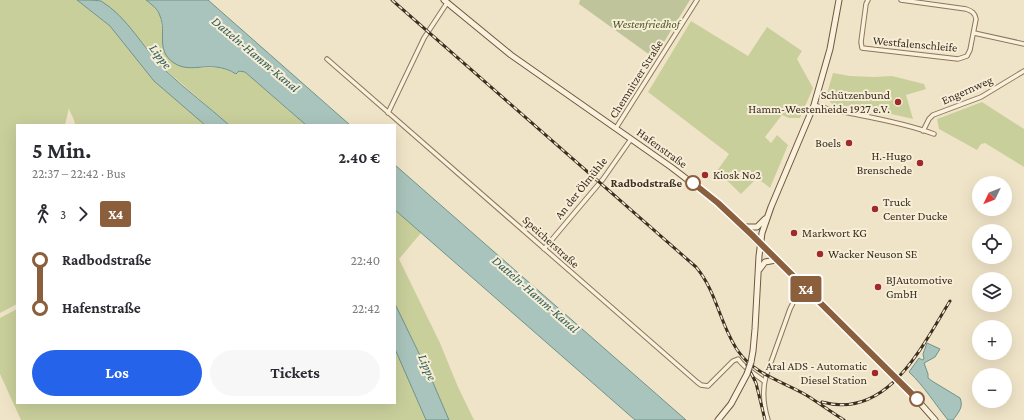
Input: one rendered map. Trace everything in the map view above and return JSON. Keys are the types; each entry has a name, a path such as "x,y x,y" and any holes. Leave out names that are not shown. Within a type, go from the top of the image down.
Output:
{"street":[{"name":"Chemnitzer Straße","path":"616,128 697,0"},
{"path":"718,420 730,406 747,374 753,351 760,243 767,218 814,105 828,56 839,0"},
{"name":"Westfalenschleife","path":"868,0 866,4 861,42 862,48 962,59 969,54 974,33 975,15 970,10 901,0"},
{"name":"Hafenstraße","path":"446,1 511,55 701,189 744,227 904,385 935,420"},
{"path":"388,113 424,38 446,1"},
{"name":"Westfalenschleife","path":"974,33 1024,44"},
{"name":"Speicherstraße","path":"327,59 653,345 701,385 708,386 733,361 738,359 764,381"},
{"name":"Engernweg","path":"923,131 928,119 933,115 981,97 1024,71"},
{"path":"814,105 839,112 901,124 934,134"},
{"name":"An der Ölmühle","path":"544,249 603,179 631,139"},
{"path":"744,227 757,227 767,218"},
{"path":"758,273 765,262 776,260"},
{"path":"768,420 765,403 764,381 790,309 797,292 802,285"}],"green space":[{"path":"0,0 77,0 110,26 154,81 204,124 75,124 69,108 65,124 16,124 16,305 0,313"},
{"path":"100,0 146,0 160,15 162,30 200,68 219,68 236,74 239,71 245,72 305,124 228,124 167,71 119,16"},
{"name":"Westenfriedhof","path":"580,0 690,0 654,58 579,4"},
{"path":"691,21 748,56 767,27 802,51 797,59 813,88 800,118 789,118 782,115 765,137 771,143 777,135 788,145 770,188 757,178 741,194 717,171 729,154 648,92"},
{"path":"833,73 850,76 892,76 924,84 926,89 906,95 913,119 869,109 833,105 826,97"},
{"path":"982,102 1024,129 1024,167 985,143 981,144 977,150 939,129 937,119"},
{"path":"396,211 421,233 399,259 440,343 458,387 474,420 449,420 396,306"},
{"path":"16,310 16,404 396,404 396,351 426,420 21,420 0,374 0,318"}],"water":[{"path":"77,0 101,1 111,8 128,25 166,71 228,124 204,124 154,81 110,26"},
{"name":"Datteln-Hamm-Kanal","path":"146,0 208,0 349,124 305,124 245,72 239,71 236,74 219,67 189,68 179,66 174,63 165,53 162,41 162,22 158,11"},
{"name":"Datteln-Hamm-Kanal","path":"396,166 686,420 635,420 396,211"},
{"path":"396,306 431,378 449,420 426,420 396,351"},
{"path":"927,343 940,349 935,357 924,363 928,378 960,398 961,407 953,420 948,420 925,389 909,372 919,358 922,360 924,359 923,354"}],"railway":[{"path":"392,0 696,267 709,287 732,341 738,351 752,366 769,377 806,395 844,420"},
{"path":"822,402 845,405 866,400 884,390 900,375 915,357 950,301"},
{"path":"747,365 756,383 765,420"}],"bus line":[{"name":"X4","path":"693,183 718,203 752,235 917,399"}],"place":[{"name":"Schützenbund Hamm-Westenheide 1927 e.V.","path":"898,102"},
{"name":"Boels","path":"849,143"},
{"name":"H.-Hugo Brenschede","path":"920,163"},
{"name":"Kiosk No2","path":"705,175"},
{"name":"Radbodstraße","path":"693,183"},
{"name":"Truck Center Ducke","path":"875,209"},
{"name":"Markwort KG","path":"794,233"},
{"name":"Wacker Neuson SE","path":"820,254"},
{"name":"BJAutomotive GmbH","path":"878,287"},
{"name":"Aral ADS - Automatic Diesel Station","path":"875,373"}],"water label":[{"name":"Lippe","path":"161,56"},
{"name":"Lippe","path":"428,367"}]}
